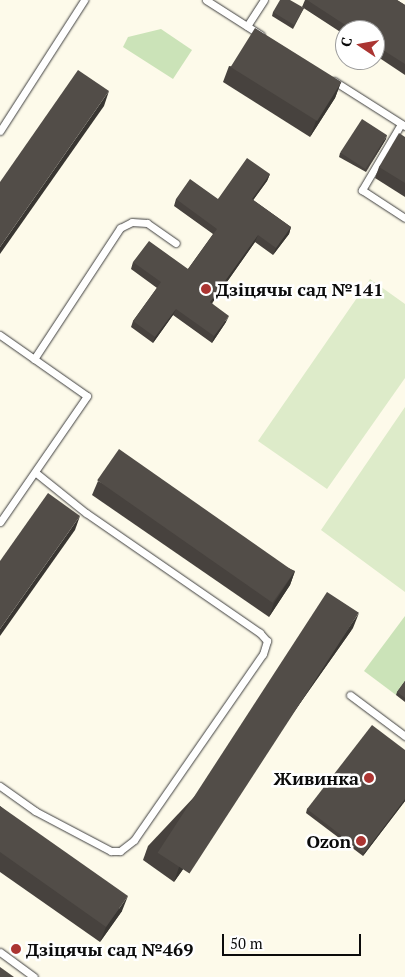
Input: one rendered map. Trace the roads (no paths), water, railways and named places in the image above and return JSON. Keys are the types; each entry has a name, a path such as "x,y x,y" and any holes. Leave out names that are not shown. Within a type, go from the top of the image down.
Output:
{"lane":[{"path":"0,131 3,120 84,0"},
{"path":"206,0 271,41"},
{"path":"247,26 264,0"},
{"path":"328,78 403,125 362,190 405,218"},
{"path":"34,359 120,228 132,222 147,222 176,243"},
{"path":"0,336 87,396 36,473 0,522"},
{"path":"0,786 44,815 111,851 120,851 139,832 263,654 267,641 260,633 86,513 36,473"},
{"path":"350,696 405,736"},
{"path":"0,952 34,977"}],"place":[{"name":"Дзіцячы сад №141","path":"206,289"},
{"name":"Живинка","path":"369,778"},
{"name":"Ozon","path":"361,841"},
{"name":"Дзіцячы сад №469","path":"16,949"}]}
